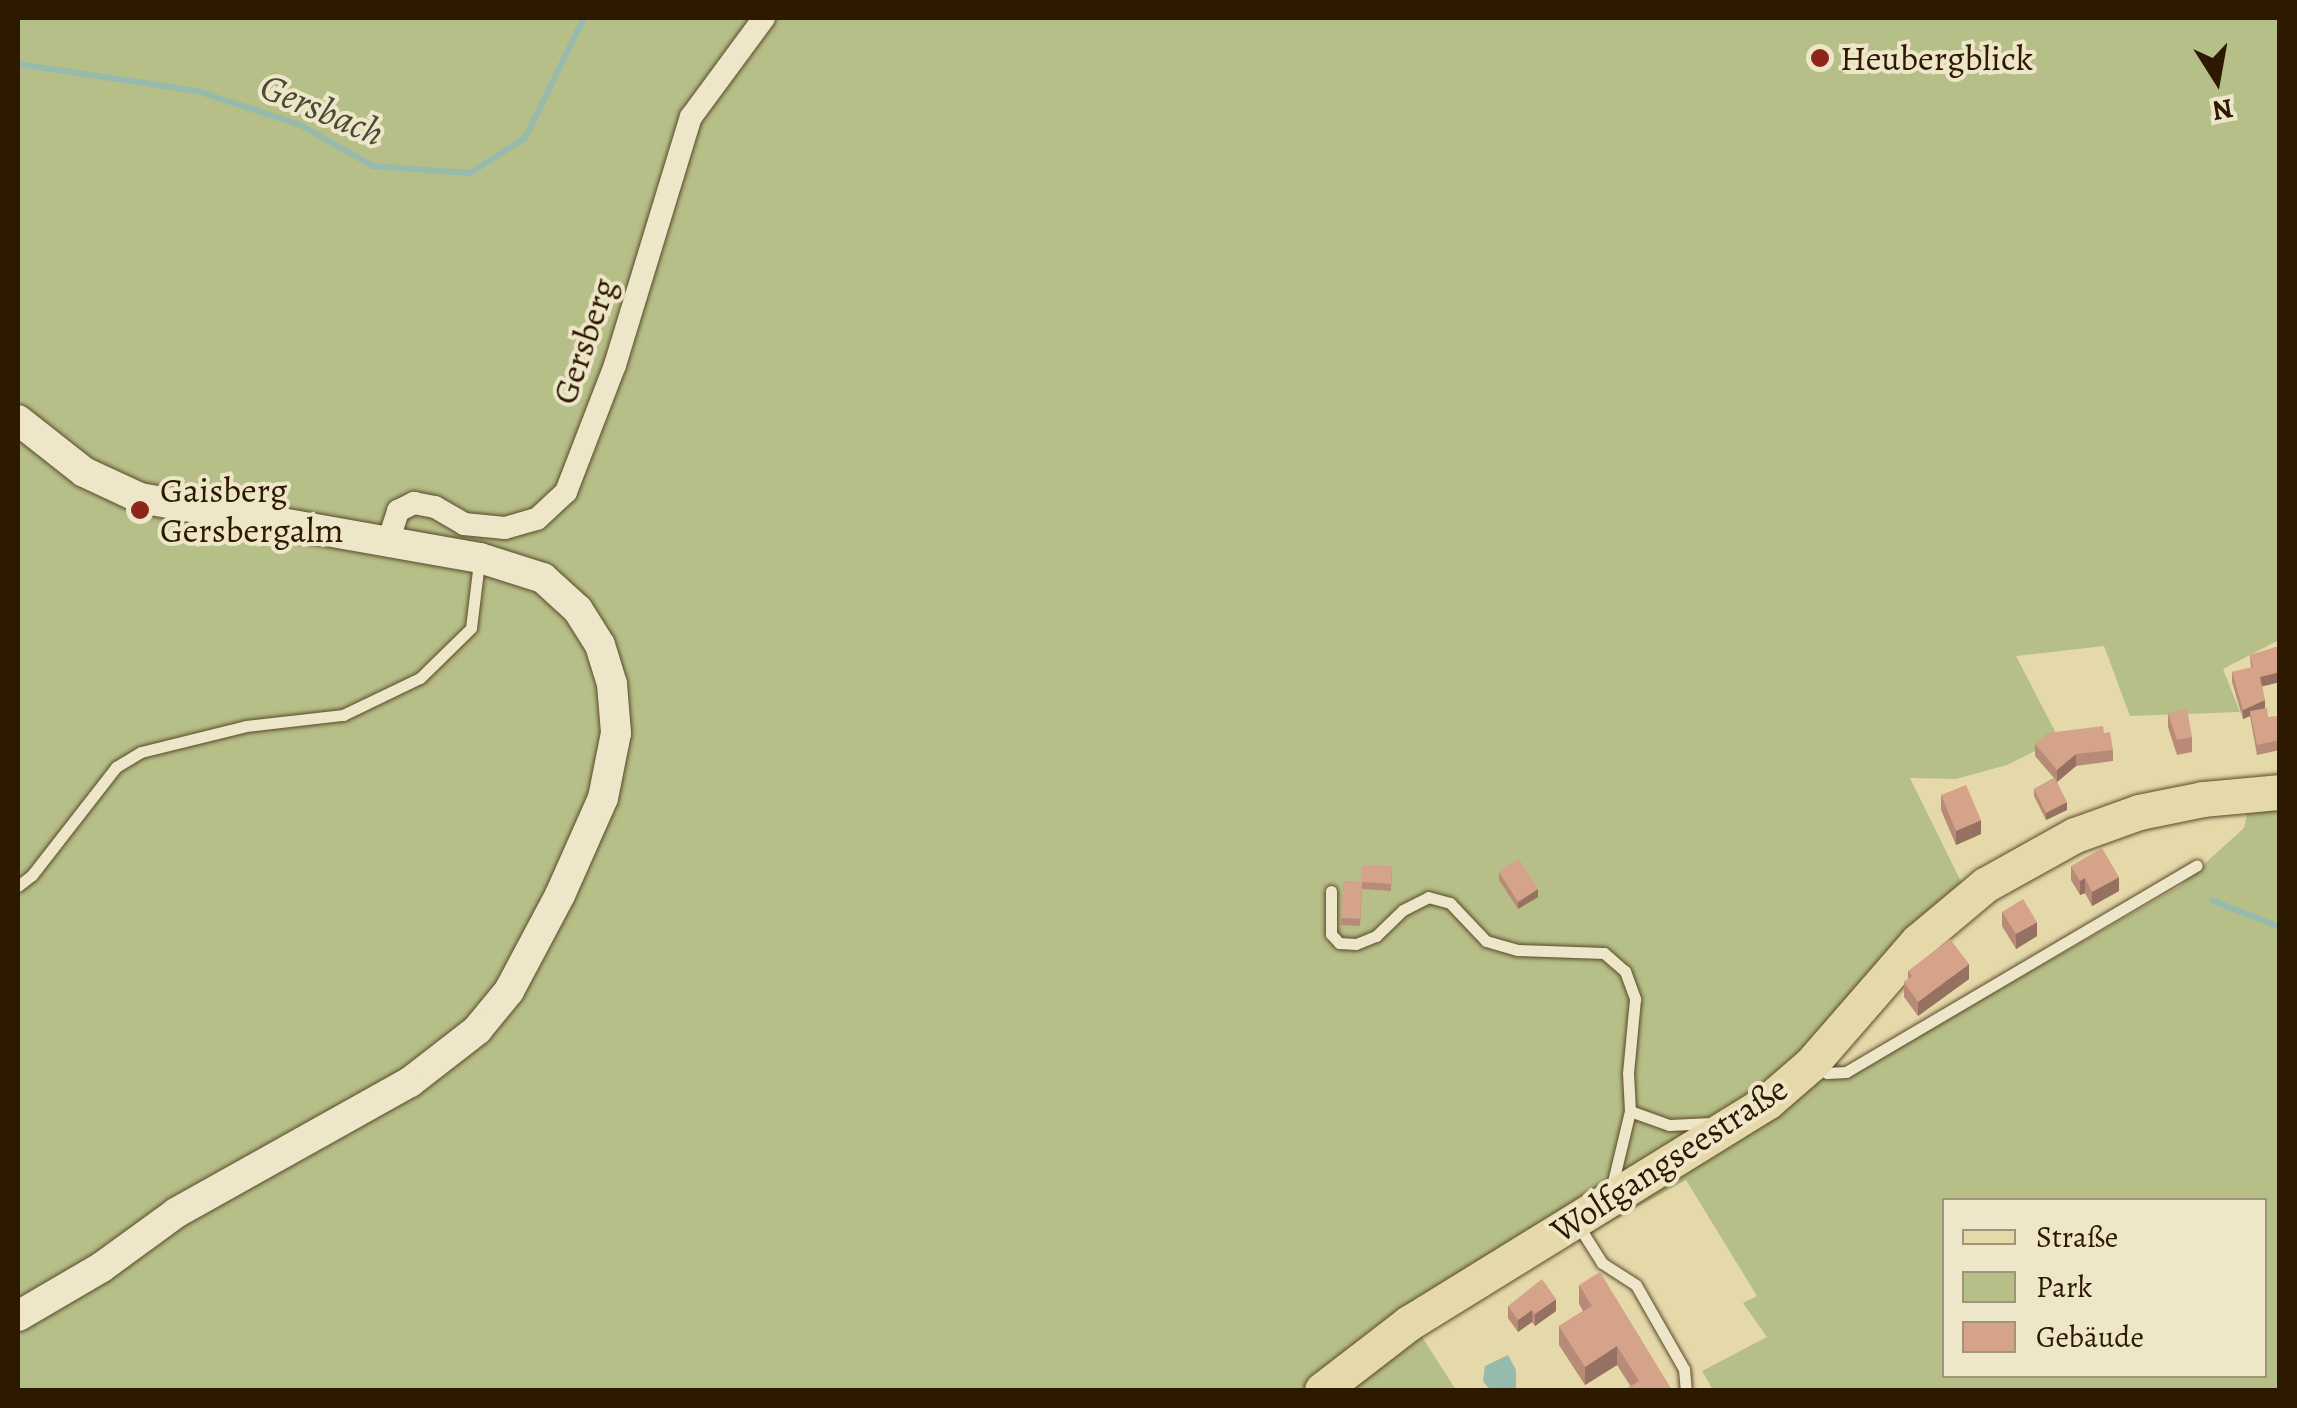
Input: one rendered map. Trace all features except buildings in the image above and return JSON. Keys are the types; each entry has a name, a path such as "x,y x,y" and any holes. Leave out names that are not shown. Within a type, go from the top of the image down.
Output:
{"main road":[{"path":"18,420 84,472 140,498 480,558 543,578 569,600 593,632 612,684 616,733 610,774 560,896 509,991 450,1054 357,1112 176,1213 102,1267 18,1316"},
{"name":"Wolfgangseestraße","path":"1322,1390 1409,1323 1722,1132 1811,1064 1917,942 1985,885 2075,835 2140,812 2203,798 2280,792"}],"street":[{"name":"Gersberg","path":"388,542 398,511 414,502 435,507 456,522 505,528 536,519 566,492 615,365 691,116 764,18"}],"lane":[{"path":"18,886 32,875 116,767 141,752 232,729 343,715 420,678 471,628 480,558"},
{"path":"1811,1064 1827,1073 1846,1072 2197,865"},
{"path":"1330,890 1330,934 1339,943 1356,944 1376,936 1402,910 1428,898 1450,903 1486,941 1518,950 1604,953 1625,971 1635,999 1628,1074 1630,1111 1623,1151 1609,1186 1614,1199"},
{"path":"1630,1111 1668,1124 1713,1123 1722,1132"},
{"path":"1575,1221 1602,1263 1636,1285 1684,1369 1686,1390"}],"green space":[{"path":"18,18 2279,18 2279,640 2223,669 2240,712 2130,716 2104,646 2016,656 2059,739 2007,765 1956,779 1910,778 1975,910 1898,983 1836,1062 1852,1073 2180,886 2244,828 2248,809 2279,805 2279,1390 1713,1390 1702,1371 1767,1337 1743,1303 1757,1296 1686,1180 1417,1329 1456,1390 18,1390"}],"shaded area":[{"path":"1508,1355 1516,1370 1516,1390 1490,1390 1483,1381 1485,1366"}],"waterway":[{"name":"Gersbach","path":"18,64 197,91 300,125 373,166 470,173 525,138 584,18"},
{"path":"2213,901 2280,927"}],"place":[{"name":"Heubergblick","path":"1820,58"},
{"name":"Gaisberg Gersbergalm","path":"140,510"}]}
